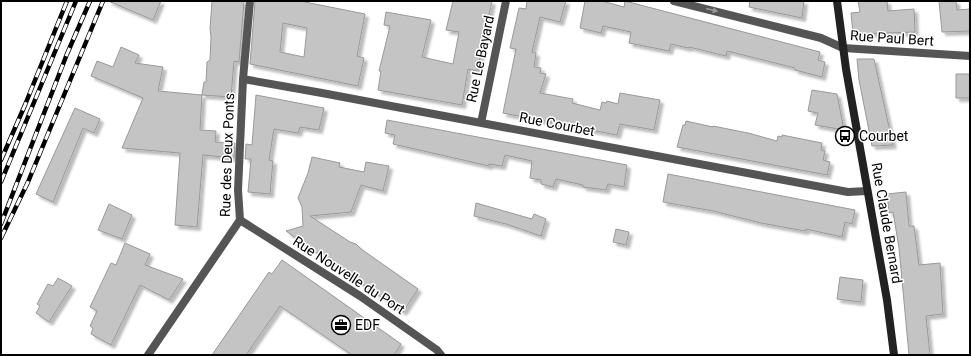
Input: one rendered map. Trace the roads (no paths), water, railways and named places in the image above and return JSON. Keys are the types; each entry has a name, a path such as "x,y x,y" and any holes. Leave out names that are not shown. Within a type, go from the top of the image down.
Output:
{"main road":[{"name":"Rue Claude Bernard","path":"837,1 843,48 887,300 894,355"}],"street":[{"name":"Rue des Deux Ponts","path":"148,355 240,220 238,190 243,80 250,1"},
{"name":"Rue Le Bayard","path":"480,123 506,1"},
{"name":"Rue Paul Bert","path":"674,1 821,38 843,48 970,56"},
{"name":"Rue Courbet","path":"243,80 322,93 848,192 867,191"},
{"name":"Rue Nouvelle du Port","path":"240,220 360,296 437,350 441,355"}],"railway":[{"path":"1,160 67,1"},
{"path":"1,182 76,1"},
{"path":"1,224 67,54 90,1"},
{"path":"1,238 28,182 103,1"}],"place":[{"name":"Courbet","path":"845,136"},
{"name":"EDF","path":"341,325"}]}
